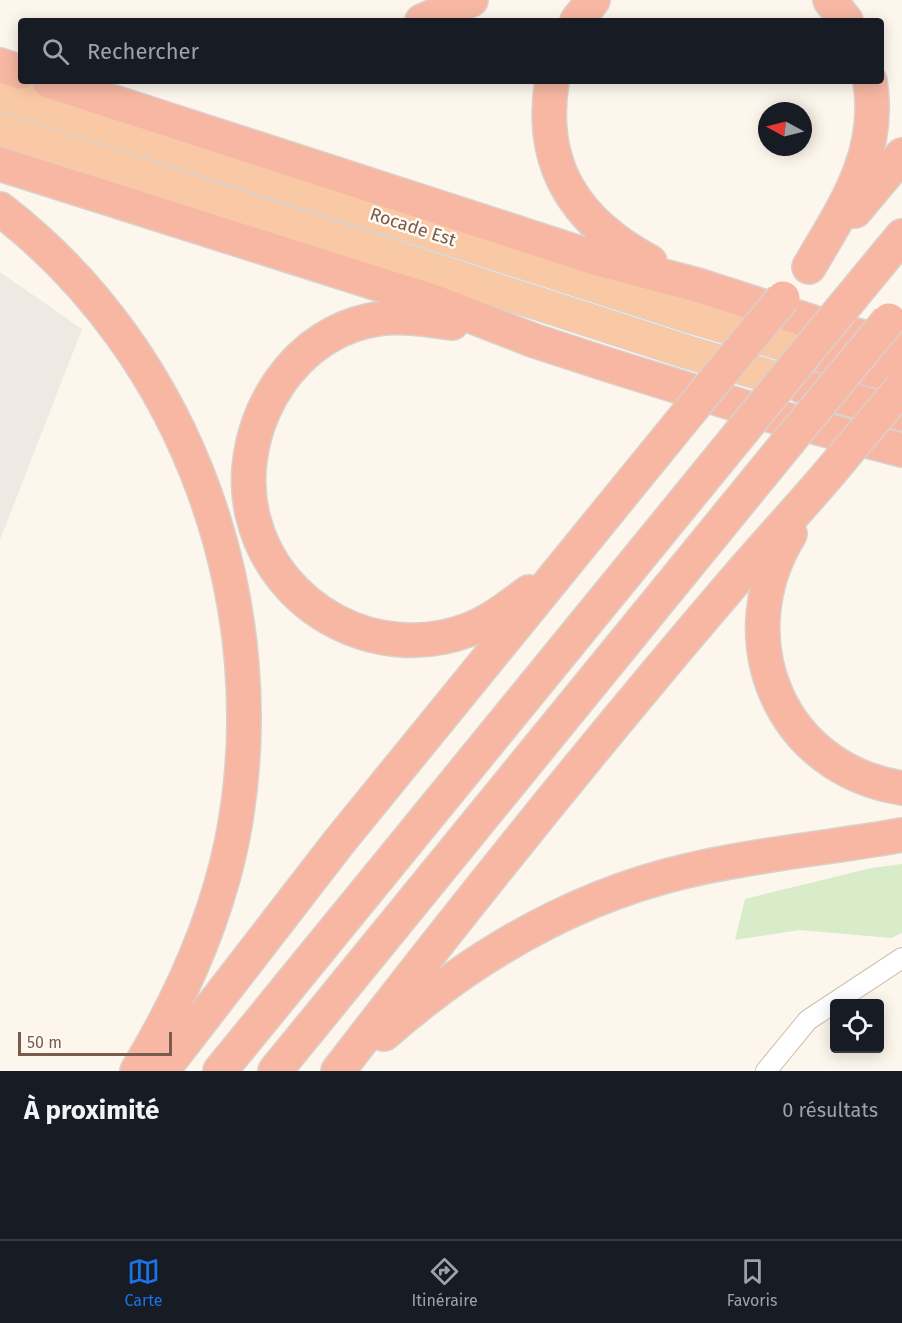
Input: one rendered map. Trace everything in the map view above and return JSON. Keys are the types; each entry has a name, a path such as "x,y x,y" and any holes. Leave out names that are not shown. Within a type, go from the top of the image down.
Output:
{"highway":[{"path":"429,18 471,0"},
{"path":"579,18 593,0"},
{"path":"830,0 844,18"},
{"path":"0,54 18,58"},
{"path":"0,65 18,71"},
{"path":"58,84 595,258 698,285 847,333 898,323"},
{"path":"552,84 551,135 561,174 575,200 606,235 630,251 698,285"},
{"path":"809,267 844,207 867,154 873,111 870,84"},
{"name":"Rocade Est","path":"0,94 826,357"},
{"name":"Rocade Est","path":"0,129 676,349 802,386"},
{"path":"162,1071 339,842 689,412 902,155"},
{"path":"0,164 432,301 535,341 773,416 902,450"},
{"path":"0,209 50,254 92,298 156,387 187,447 210,505 226,561 238,621 244,730 231,842 204,938 174,1007 137,1071"},
{"path":"220,1071 902,236"},
{"path":"535,341 451,323 390,317 365,321 324,339 290,369 273,392 261,414 250,461 249,488 253,518 264,548 275,568 294,591 315,610 358,632 389,639 422,640 469,630 518,600 570,559"},
{"path":"275,1071 788,442 898,323"},
{"path":"826,357 902,378"},
{"path":"802,386 902,414"},
{"path":"340,1071 419,966 579,770 744,570 820,485 902,387"},
{"path":"820,485 777,559 765,598 761,630 767,671 790,717 825,756 866,778 902,788"},
{"path":"340,1071 432,994 477,961 512,939 585,903 686,871 773,854 902,836"}],"street":[{"path":"766,1071 808,1020 902,957"}],"shaded area":[{"path":"0,272 82,329 0,540"}],"green space":[{"path":"902,864 902,933 891,938 800,930 735,940 745,899 871,868"}]}
